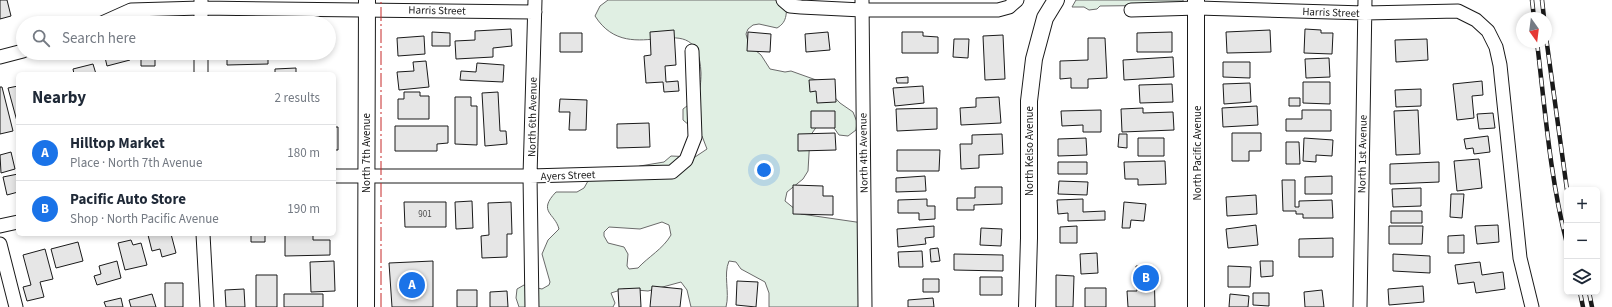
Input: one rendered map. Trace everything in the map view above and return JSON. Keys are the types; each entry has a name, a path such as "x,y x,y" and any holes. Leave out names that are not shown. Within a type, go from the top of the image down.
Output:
{"street":[{"path":"786,3 998,10 1009,7 1017,0"},
{"name":"North Kelso Avenue","path":"1027,307 1029,238 1029,101 1034,59 1045,18 1056,0"},
{"path":"201,4 201,16"},
{"name":"Harris Street","path":"118,16 131,10 201,4 535,6"},
{"name":"Harris Street","path":"1131,10 1197,4 1365,6 1458,11 1476,20 1488,31 1496,47 1500,65 1520,258 1532,307"},
{"name":"North Pacific Avenue","path":"1196,307 1197,4"},
{"name":"North 7th Avenue","path":"366,307 367,5"},
{"name":"North 4th Avenue","path":"862,5 865,307"},
{"name":"North 6th Avenue","path":"532,307 530,176 535,6"},
{"name":"North 1st Avenue","path":"1360,307 1365,6"},
{"name":"Ayers Street","path":"336,176 530,176 672,172 686,160 695,137 692,50"},
{"path":"0,57 16,53"},
{"path":"201,60 201,72"},
{"path":"0,226 16,222"},
{"path":"203,236 206,307"},
{"path":"0,244 16,307"}],"green space":[{"path":"608,0 788,0 785,19 777,28 759,24 753,25 748,29 746,34 749,45 761,55 770,69 785,72 791,71 819,81 840,103 853,112 857,122 856,130 848,136 839,135 834,128 831,118 820,122 810,136 808,171 803,179 787,192 785,201 801,214 863,223 862,307 769,307 769,293 765,282 741,269 736,262 729,261 727,266 726,307 691,307 687,290 681,282 648,291 624,289 611,293 615,303 613,307 519,307 516,298 517,289 524,285 542,289 549,285 550,282 542,254 548,240 559,229 548,208 548,204 556,192 577,192 584,188 588,181 596,178 611,176 640,166 664,162 671,156 695,157 707,149 702,136 683,120 683,109 695,98 699,90 701,73 697,52 688,41 676,38 644,40 626,39 610,32 595,16 600,6","holes":["662,222 669,225 671,235 668,240 638,268 629,269 627,266 628,254 624,247 608,243 604,236 604,232 609,227 640,229"]},
{"path":"1076,0 1183,0 1184,5 1100,6 1097,9 1089,10 1084,7 1072,7"}],"building":[{"path":"0,0 7,0 11,16 0,19"},
{"path":"511,29 512,46 493,48 493,57 456,59 455,41 475,40 475,31"},
{"path":"1305,29 1321,30 1321,33 1333,33 1332,54 1304,53"},
{"path":"674,30 676,65 665,66 666,82 678,81 679,91 664,92 663,82 646,83 644,56 651,55 650,32"},
{"path":"1270,30 1271,52 1227,53 1226,32"},
{"path":"432,32 450,33 450,46 432,46"},
{"path":"748,32 771,34 770,52 747,51"},
{"path":"828,32 830,50 806,52 805,34"},
{"path":"902,32 923,32 923,36 938,37 938,53 902,53"},
{"path":"1172,32 1172,52 1137,52 1137,33"},
{"path":"560,33 582,33 582,52 560,52"},
{"path":"1003,35 1005,79 985,80 983,36"},
{"path":"424,36 425,54 398,56 397,38"},
{"path":"1088,38 1105,38 1107,78 1088,79 1088,88 1071,88 1071,78 1060,79 1060,61 1088,60"},
{"path":"954,39 969,39 968,58 953,57"},
{"path":"1427,39 1428,60 1396,62 1395,40"},
{"path":"1173,57 1174,77 1124,80 1123,60"},
{"path":"1329,58 1330,77 1306,78 1305,59"},
{"path":"106,60 130,60 107,66"},
{"path":"141,60 155,60 155,66 141,66"},
{"path":"227,60 268,60 268,64 227,65"},
{"path":"426,61 429,87 399,90 397,72 414,71 413,62"},
{"path":"1223,62 1250,62 1250,78 1223,77"},
{"path":"477,63 504,65 503,82 460,80 461,71 476,72"},
{"path":"93,64 95,72 74,72 73,69"},
{"path":"296,68 296,72 275,72 275,69"},
{"path":"908,77 908,83 897,83 896,78"},
{"path":"835,79 836,102 817,103 816,91 810,92 809,80"},
{"path":"1482,81 1483,95 1472,96 1474,118 1457,120 1453,84"},
{"path":"1303,82 1330,82 1330,104 1303,103"},
{"path":"1250,83 1251,102 1224,104 1223,84"},
{"path":"1172,84 1173,102 1140,103 1139,85"},
{"path":"16,86 16,118 8,88"},
{"path":"923,86 924,103 895,106 893,88"},
{"path":"0,87 2,87 13,131 0,134"},
{"path":"1421,89 1421,106 1396,107 1395,90"},
{"path":"404,92 420,92 420,96 429,96 429,119 398,119 398,99 404,99"},
{"path":"498,92 500,131 506,131 507,144 485,146 482,93"},
{"path":"455,97 471,97 471,106 477,106 477,145 455,144"},
{"path":"999,97 1001,123 961,125 960,108 976,107 976,98"},
{"path":"1289,98 1300,98 1300,106 1289,106"},
{"path":"560,99 587,100 586,130 569,130 570,112 559,112"},
{"path":"1257,106 1258,125 1223,127 1222,108"},
{"path":"937,108 937,129 897,131 896,109"},
{"path":"1143,108 1143,113 1173,112 1174,130 1122,132 1121,109"},
{"path":"1101,110 1101,132 1083,132 1083,125 1062,126 1061,111"},
{"path":"1302,110 1331,110 1331,131 1286,131 1286,119 1302,119"},
{"path":"1418,110 1420,154 1396,155 1394,111"},
{"path":"811,111 835,111 835,128 811,128"},
{"path":"1493,113 1495,128 1479,129 1477,114"},
{"path":"649,123 650,147 617,148 617,124"},
{"path":"395,126 448,126 448,143 437,144 437,151 395,151"},
{"path":"336,127 338,127 338,150 336,150"},
{"path":"835,133 836,150 798,151 798,134"},
{"path":"1232,133 1261,133 1261,151 1249,151 1249,161 1232,161"},
{"path":"1002,134 1003,154 979,155 979,168 961,169 960,144 972,144 972,135"},
{"path":"1119,134 1127,134 1127,148 1118,147"},
{"path":"1488,136 1490,152 1474,154 1473,148 1466,149 1464,139"},
{"path":"1086,138 1087,155 1058,156 1058,139"},
{"path":"1138,138 1164,138 1164,156 1138,156"},
{"path":"1304,138 1333,140 1332,156 1316,155 1316,162 1303,161"},
{"path":"1286,142 1299,142 1300,164 1286,164"},
{"path":"897,150 940,150 939,171 897,171"},
{"path":"11,152 15,169 1,173 0,155"},
{"path":"1479,159 1482,188 1457,191 1454,161"},
{"path":"1165,161 1166,184 1138,185 1138,179 1125,179 1124,162"},
{"path":"1058,162 1087,162 1087,174 1058,174"},
{"path":"1439,162 1439,182 1390,184 1390,164"},
{"path":"16,174 16,193 7,195 3,177"},
{"path":"925,176 926,191 896,192 896,178"},
{"path":"1332,176 1332,194 1305,194 1305,177"},
{"path":"1282,180 1295,180 1295,207 1299,207 1299,201 1332,200 1333,218 1303,218 1303,214 1296,214 1296,211 1283,211"},
{"path":"1059,181 1088,182 1087,195 1058,194"},
{"path":"793,185 823,186 823,196 833,196 833,215 793,214"},
{"path":"975,187 1002,187 1002,204 974,205 974,210 957,210 957,198 975,198"},
{"path":"1421,188 1421,206 1393,207 1392,189"},
{"path":"1451,194 1464,194 1462,218 1450,217"},
{"path":"1256,195 1257,214 1227,216 1226,197"},
{"path":"927,199 927,206 935,206 935,219 919,220 919,213 898,213 898,200"},
{"path":"1083,199 1083,212 1105,211 1105,220 1068,221 1068,213 1058,214 1057,200"},
{"path":"472,201 473,228 456,229 455,202"},
{"path":"404,202 446,202 446,227 405,227"},
{"path":"511,202 512,234 507,234 507,257 482,258 481,236 489,235 488,203"},
{"path":"1124,202 1146,204 1144,221 1131,220 1130,228 1122,228"},
{"path":"1391,211 1422,211 1422,223 1391,223"},
{"path":"1256,225 1258,245 1228,248 1226,229"},
{"path":"1498,225 1499,242 1477,244 1475,226"},
{"path":"934,226 934,237 925,238 926,244 898,247 897,229"},
{"path":"1077,226 1077,243 1060,243 1060,227"},
{"path":"1389,226 1423,226 1422,244 1389,244"},
{"path":"981,228 1002,229 1001,246 980,245"},
{"path":"1464,235 1464,253 1448,253 1448,236"},
{"path":"148,236 172,236 176,253 162,257 160,249 152,251"},
{"path":"251,236 265,236 265,242 251,242"},
{"path":"285,236 313,236 313,240 330,240 330,255 285,256"},
{"path":"1333,238 1333,257 1299,257 1299,239"},
{"path":"131,240 133,245 141,243 147,265 125,270 118,243"},
{"path":"78,242 83,261 56,268 51,249"},
{"path":"938,248 940,261 931,262 930,249"},
{"path":"45,249 53,279 40,282 44,297 27,301 23,287 31,285 23,255"},
{"path":"922,251 923,267 899,267 898,252"},
{"path":"1097,253 1098,273 1081,274 1080,254"},
{"path":"954,254 1003,255 1003,271 954,270"},
{"path":"1393,254 1430,256 1430,273 1393,271"},
{"path":"117,261 121,278 97,285 94,276 101,274 99,266"},
{"path":"334,261 335,291 311,292 310,262"},
{"path":"433,261 433,307 392,307 389,263"},
{"path":"1260,261 1273,261 1273,276 1261,277"},
{"path":"1480,262 1482,275 1503,272 1505,289 1476,293 1474,282 1458,284 1455,265"},
{"path":"1136,266 1154,266 1155,307 1128,307 1127,291 1137,291"},
{"path":"1228,266 1251,267 1250,287 1228,287"},
{"path":"256,275 277,275 277,307 256,307"},
{"path":"1056,275 1074,276 1073,307 1056,307"},
{"path":"980,277 1002,277 1002,295 980,295"},
{"path":"923,279 939,279 939,292 923,292"},
{"path":"737,281 758,282 756,307 736,305"},
{"path":"165,283 183,283 183,307 165,307"},
{"path":"652,286 682,289 680,307 650,307"},
{"path":"1423,286 1424,302 1389,305 1388,289"},
{"path":"640,288 641,307 619,307 618,289"},
{"path":"1085,288 1106,288 1106,307 1085,307"},
{"path":"244,289 245,307 226,307 225,290"},
{"path":"457,290 477,290 477,307 457,307"},
{"path":"1322,290 1324,307 1305,307 1304,292"},
{"path":"507,291 508,307 490,307 490,292"},
{"path":"1253,293 1269,293 1269,306 1253,305"},
{"path":"152,294 156,307 131,307 129,300"},
{"path":"284,294 323,294 323,307 284,307"},
{"path":"1230,294 1249,296 1248,307 1229,307"},
{"path":"121,298 123,307 106,307 104,302"},
{"path":"933,298 934,307 908,307 908,300"}],"railway":[{"path":"1532,0 1533,12"},
{"path":"1542,0 1543,12"},
{"path":"1538,48 1552,169 1564,232"},
{"path":"1548,48 1567,187"},
{"path":"1581,295 1583,307"},
{"path":"1590,295 1592,307"}],"power":[{"path":"381,0 381,307"}],"place":[{"name":"Pacific Auto Store","path":"1146,278"},
{"name":"Hilltop Market","path":"412,285"}]}
